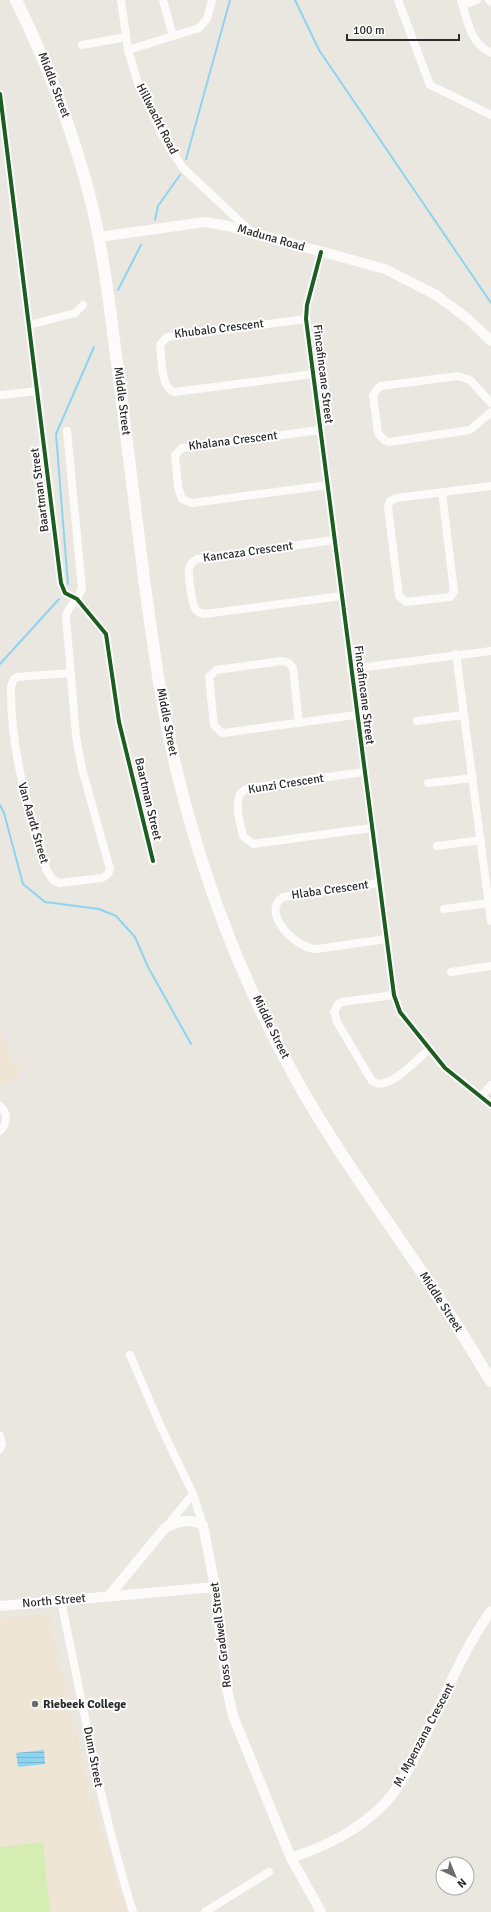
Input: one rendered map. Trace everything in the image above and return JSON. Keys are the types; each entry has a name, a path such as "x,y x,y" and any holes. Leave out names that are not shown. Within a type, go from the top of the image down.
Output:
{"main road":[{"name":"Middle Street","path":"16,0 40,48 72,133 92,204 108,292 162,698 178,778 203,864 234,949 261,1010 296,1079 336,1145 452,1318 491,1381"}],"street":[{"name":"Hillwacht Road","path":"121,0 128,50 138,83 163,137 184,168 251,232"},
{"path":"163,0 173,36"},
{"path":"128,50 192,31 202,25 207,19 212,0"},
{"path":"398,0 430,85 491,115"},
{"path":"477,0 462,2 477,44 491,53"},
{"path":"82,45 126,37"},
{"name":"Baartman Street","path":"0,94 38,391 60,581 65,593 77,600 106,634 119,722 153,861"},
{"name":"Maduna Road","path":"99,238 205,222 217,223 385,269 420,286 452,306 491,341"},
{"name":"Fincafincane Street","path":"321,252 307,305 306,319 350,669 394,995 400,1012 445,1068 491,1105"},
{"path":"29,325 75,313 83,305"},
{"name":"Khubalo Crescent","path":"306,319 167,337 160,345 166,387 175,392 313,374"},
{"path":"491,403 470,380 458,376 381,386 377,389 373,396 378,433 382,439 387,441 470,430 491,412"},
{"path":"0,396 38,391"},
{"name":"Khalana Crescent","path":"320,430 182,448 176,453 175,457 178,486 182,499 192,503 328,485"},
{"path":"67,431 82,588 77,600"},
{"path":"442,492 454,592 450,597 406,602 399,596 389,504 392,499 396,498 442,492 491,486"},
{"name":"Kancaza Crescent","path":"334,540 197,559 192,562 189,569 194,608 198,612 204,614 342,596"},
{"name":"Van Aardt Street","path":"70,673 17,677 13,680 10,687 19,771 23,789 47,872 55,882 60,884 102,878 108,874 110,869 82,769 76,736 66,616 68,609 77,600"},
{"path":"350,669 456,654 491,651"},
{"path":"456,654 491,921"},
{"path":"299,723 293,668 287,662 282,661 216,670 209,677 214,725 220,732 223,733 299,723 356,715"},
{"path":"417,722 464,715"},
{"name":"Kunzi Crescent","path":"364,772 249,788 240,794 238,797 238,804 243,836 253,844 371,828"},
{"path":"428,784 473,778"},
{"path":"437,846 481,840"},
{"name":"Hlaba Crescent","path":"379,883 283,897 277,902 276,909 282,928 307,948 317,949 386,939"},
{"path":"444,909 489,903"},
{"path":"451,972 491,966"},
{"path":"394,995 344,1001 338,1004 334,1012 337,1022 372,1081 380,1084 385,1083 430,1049"},
{"path":"481,1097 491,1085"},
{"path":"0,1106 6,1114 6,1121 0,1131"},
{"name":"Ross Gradwell Street","path":"130,1355 160,1427 193,1494 203,1525 216,1587 227,1688 233,1716 291,1858 321,1912"},
{"path":"108,1597 193,1494"},
{"path":"165,1528 177,1521 184,1520 198,1522 203,1525"},
{"name":"North Street","path":"0,1606 216,1587"},
{"name":"Dunn Street","path":"61,1601 98,1784 111,1838 133,1912"},
{"name":"M. Mpenzana Crescent","path":"291,1858 315,1850 342,1836 364,1821 386,1801 404,1777 468,1647 491,1611"},
{"path":"205,1912 268,1872"}],"shaded area":[{"path":"0,1031 21,1076 0,1085"},
{"name":"Riebeek College","path":"48,1614 90,1790 126,1912 0,1912 0,1619"}],"green space":[{"path":"43,1842 50,1912 0,1912 0,1847"}],"water":[{"path":"44,1750 45,1764 18,1767 16,1753"}],"waterway":[{"path":"186,159 230,0"},
{"path":"295,0 319,50 491,303"},
{"path":"155,220 158,206 180,175"},
{"path":"118,290 141,245"},
{"path":"68,584 56,434 94,347"},
{"path":"0,664 59,599"},
{"path":"0,805 4,813 23,884 45,902 99,909 116,916 135,937 148,967 191,1044"}],"cycle path":[{"path":"0,94 61,583 65,593 77,599 106,634 119,722 153,861"},
{"path":"321,252 307,305 306,319 394,995 400,1012 445,1068 491,1105"}],"place":[{"name":"Riebeek College","path":"35,1704"}]}
